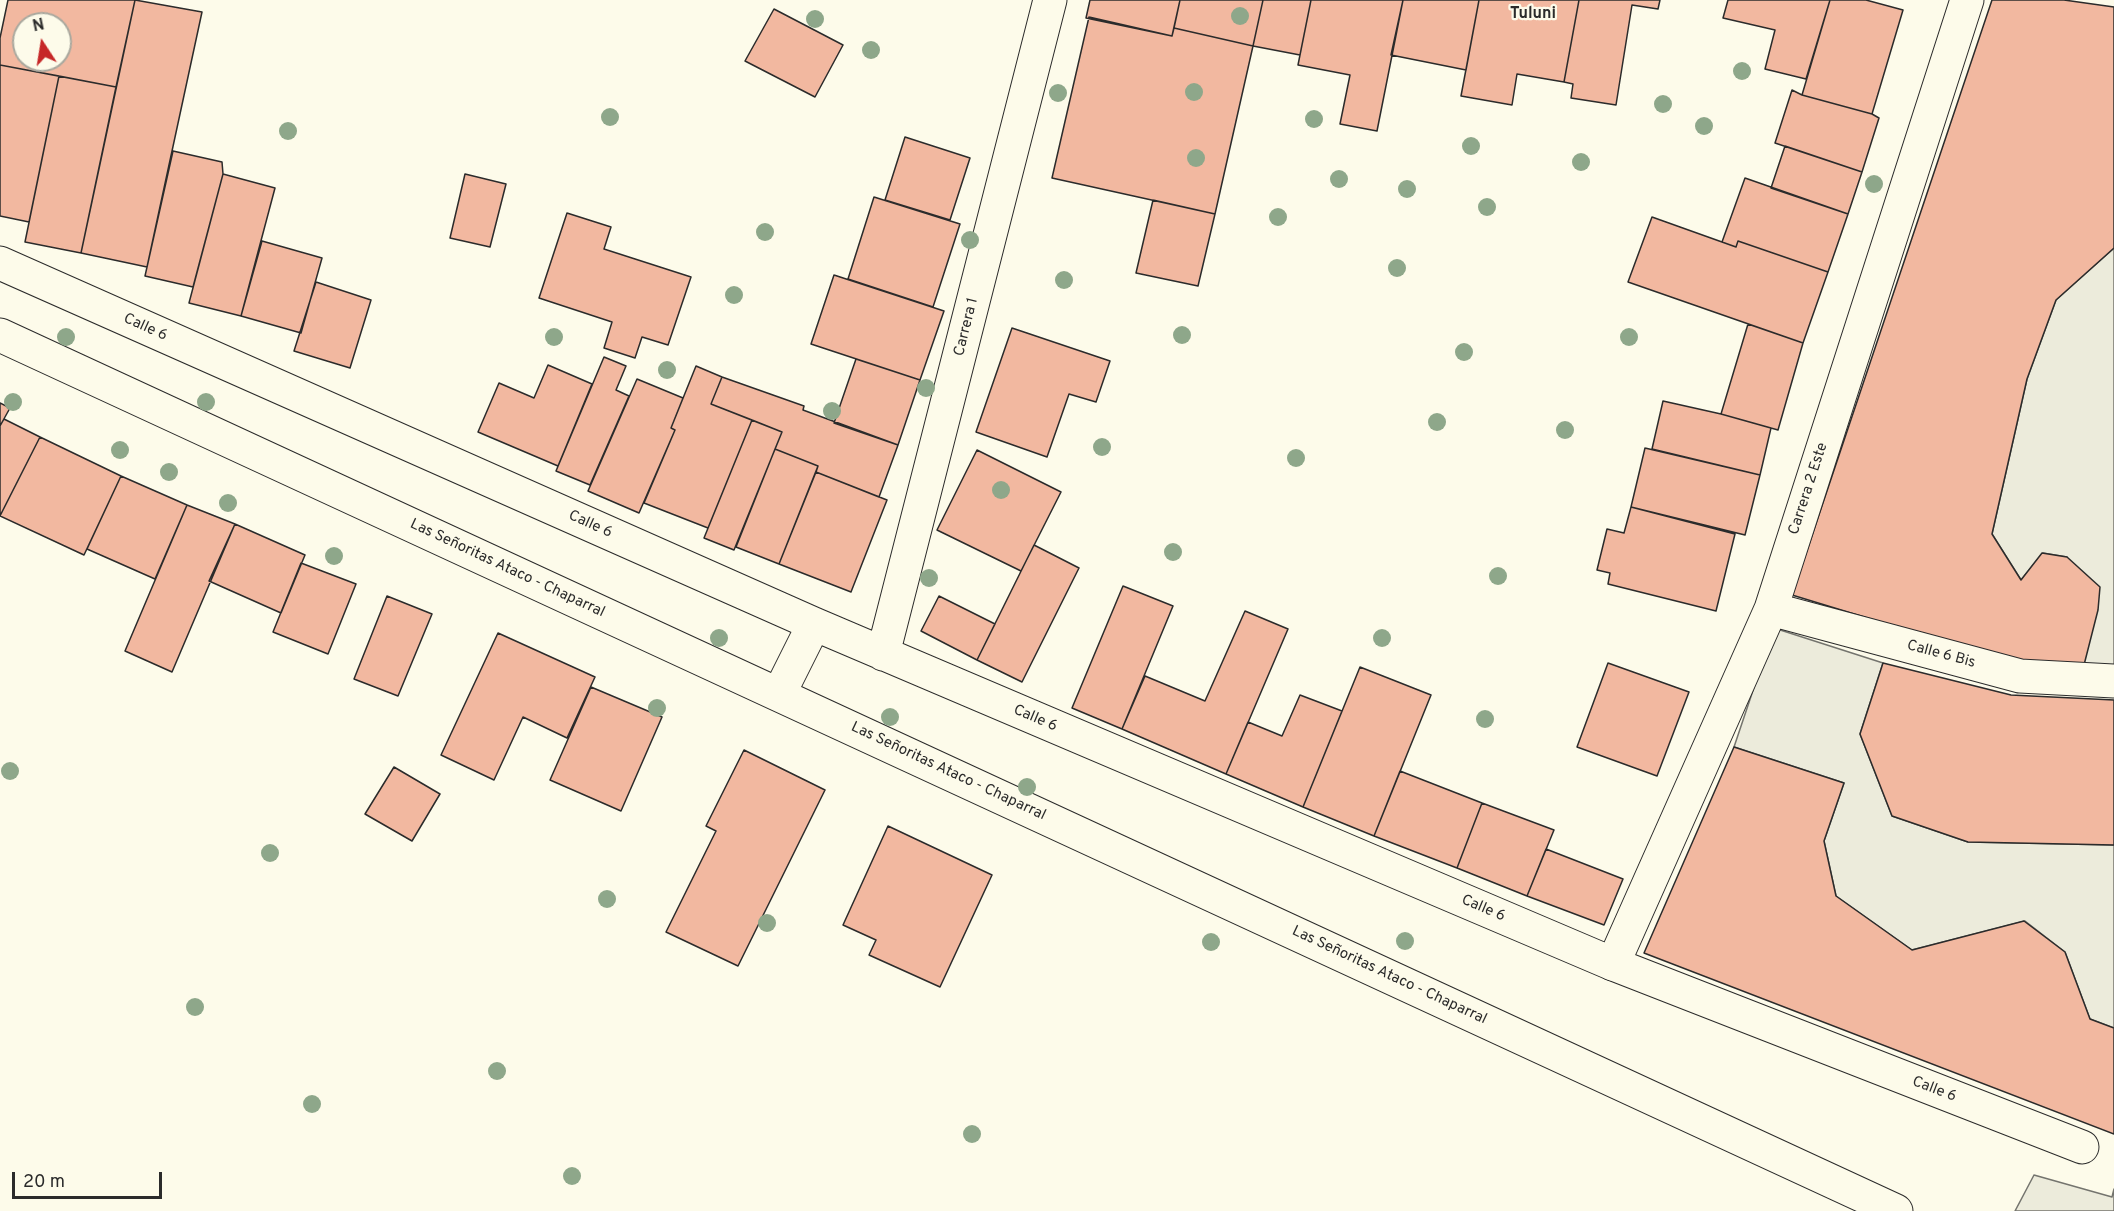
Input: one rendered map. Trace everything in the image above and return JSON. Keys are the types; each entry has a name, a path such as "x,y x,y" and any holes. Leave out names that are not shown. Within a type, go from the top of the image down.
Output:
{"street":[{"name":"Carrera 1","path":"883,654 1050,0"},
{"name":"Carrera 2 Este","path":"1613,964 1771,609 1967,0"},
{"name":"Calle 6","path":"0,263 883,654 1613,964 2082,1148"},
{"name":"Las Señoritas Ataco - Chaparral","path":"0,334 1896,1211"},
{"name":"Calle 6 Bis","path":"1771,609 2020,676 2114,681"},
{"path":"779,694 814,624"}],"shaded area":[{"path":"2114,248 2114,666 2084,665 2067,557 2043,553 2021,580 1992,534 2027,379 2056,300"},
{"path":"1774,628 1883,663 1860,734 1892,816 1968,842 2114,845 2114,1028 2090,1019 2065,952 2025,921 1912,950 1836,896 1824,841 1844,783 1734,747"},
{"path":"2034,1175 2112,1197 2114,1189 2114,1211 2015,1211"}],"building":[{"path":"8,0 135,0 116,87 37,72 72,72 72,12 12,12 12,67 0,65 0,38"},
{"path":"135,0 202,12 147,267 81,253"},
{"path":"1090,0 1180,0 1172,36 1086,18"},
{"path":"1180,0 1263,0 1253,46 1174,28"},
{"path":"1263,0 1311,0 1300,55 1253,46"},
{"path":"1311,0 1403,0 1377,131 1340,124 1350,75 1298,65"},
{"path":"1403,0 1479,0 1466,70 1391,55"},
{"path":"1479,0 1579,0 1564,82 1517,74 1512,105 1461,96"},
{"path":"1579,0 1660,0 1658,9 1632,5 1616,105 1571,98 1573,84 1564,82"},
{"path":"1728,0 1830,0 1806,79 1765,69 1775,30 1723,18"},
{"path":"1830,0 1866,0 1903,10 1872,114 1802,95"},
{"path":"1992,0 2064,0 2114,7 2114,248 2056,300 2027,379 1992,534 2021,580 2042,553 2067,557 2100,587 2098,610 2084,665 2015,663 1792,595"},
{"path":"774,9 843,45 815,97 745,61"},
{"path":"1089,17 1172,36 1174,28 1253,46 1215,214 1052,178"},
{"path":"0,65 12,67 12,72 38,72 59,76 29,222 0,216"},
{"path":"59,76 116,87 81,253 25,242"},
{"path":"1792,90 1879,118 1862,172 1775,143"},
{"path":"905,137 970,158 950,220 885,200"},
{"path":"1785,146 1862,172 1848,214 1771,188"},
{"path":"173,151 222,162 223,174 193,287 145,276"},
{"path":"223,174 275,188 241,316 189,303"},
{"path":"465,174 506,184 490,247 450,238"},
{"path":"1745,178 1848,214 1828,272 1738,241 1736,247 1722,242"},
{"path":"874,197 960,224 933,307 848,279"},
{"path":"1153,200 1215,214 1198,286 1136,273"},
{"path":"567,213 611,227 604,249 691,277 668,345 642,337 635,358 604,348 612,322 539,298"},
{"path":"1652,217 1736,247 1738,241 1828,272 1803,343 1628,282"},
{"path":"262,241 322,258 301,333 241,316"},
{"path":"834,275 944,311 920,380 811,344"},
{"path":"316,282 371,300 350,368 294,351"},
{"path":"1748,324 1803,343 1778,430 1721,414"},
{"path":"1012,328 1110,361 1096,402 1069,394 1047,457 976,432"},
{"path":"604,357 626,366 616,390 629,396 590,485 556,471"},
{"path":"856,359 920,380 898,445 834,423"},
{"path":"548,365 592,384 558,466 478,432 499,383 534,398"},
{"path":"696,366 722,377 711,404 752,420 708,528 644,503 675,430 671,428"},
{"path":"722,377 804,406 803,410 898,445 879,497 816,472 818,466 775,449 782,432 711,404"},
{"path":"637,379 683,398 671,428 675,430 639,513 588,491"},
{"path":"1663,401 1771,428 1760,475 1652,449"},
{"path":"0,403 10,408 0,426"},
{"path":"4,419 40,437 0,516 0,426"},
{"path":"752,420 782,432 734,550 704,538"},
{"path":"40,437 121,476 84,555 0,516"},
{"path":"1645,448 1760,475 1745,535 1631,507"},
{"path":"775,449 818,466 779,564 736,547"},
{"path":"977,450 1061,492 1021,571 937,530"},
{"path":"816,472 887,500 851,592 779,564"},
{"path":"121,476 187,505 155,579 87,549"},
{"path":"187,505 235,524 172,672 125,651"},
{"path":"1631,507 1735,534 1716,611 1608,584 1610,573 1597,570 1607,529 1624,533"},
{"path":"235,524 305,555 281,613 209,581"},
{"path":"1034,545 1079,568 1022,682 977,660"},
{"path":"301,563 356,584 328,654 273,632"},
{"path":"1123,586 1173,606 1122,729 1072,708"},
{"path":"387,596 432,614 398,696 354,679"},
{"path":"939,596 995,624 977,660 921,631"},
{"path":"1245,611 1288,629 1226,774 1122,729 1145,676 1205,701"},
{"path":"498,633 595,677 567,738 523,717 494,780 441,755"},
{"path":"1608,663 1689,692 1657,776 1577,747"},
{"path":"1883,663 2011,695 2114,700 2114,845 1968,842 1892,816 1860,734"},
{"path":"1360,667 1431,695 1374,836 1303,807"},
{"path":"591,687 662,717 621,811 550,780"},
{"path":"1300,695 1342,711 1303,807 1226,774 1248,722 1282,736"},
{"path":"1734,747 1844,783 1824,841 1836,896 1912,950 2024,921 2065,952 2090,1019 2114,1028 2114,1134 1644,953"},
{"path":"744,750 825,790 738,966 666,932 716,831 706,826"},
{"path":"394,767 440,794 412,841 365,814"},
{"path":"1400,771 1482,803 1457,868 1374,836"},
{"path":"1482,803 1554,830 1527,896 1457,868"},
{"path":"888,826 992,875 940,987 869,955 876,940 843,925"},
{"path":"1546,849 1623,879 1604,925 1527,896"}],"district":[{"name":"Tuluni","path":"1533,15"}]}
